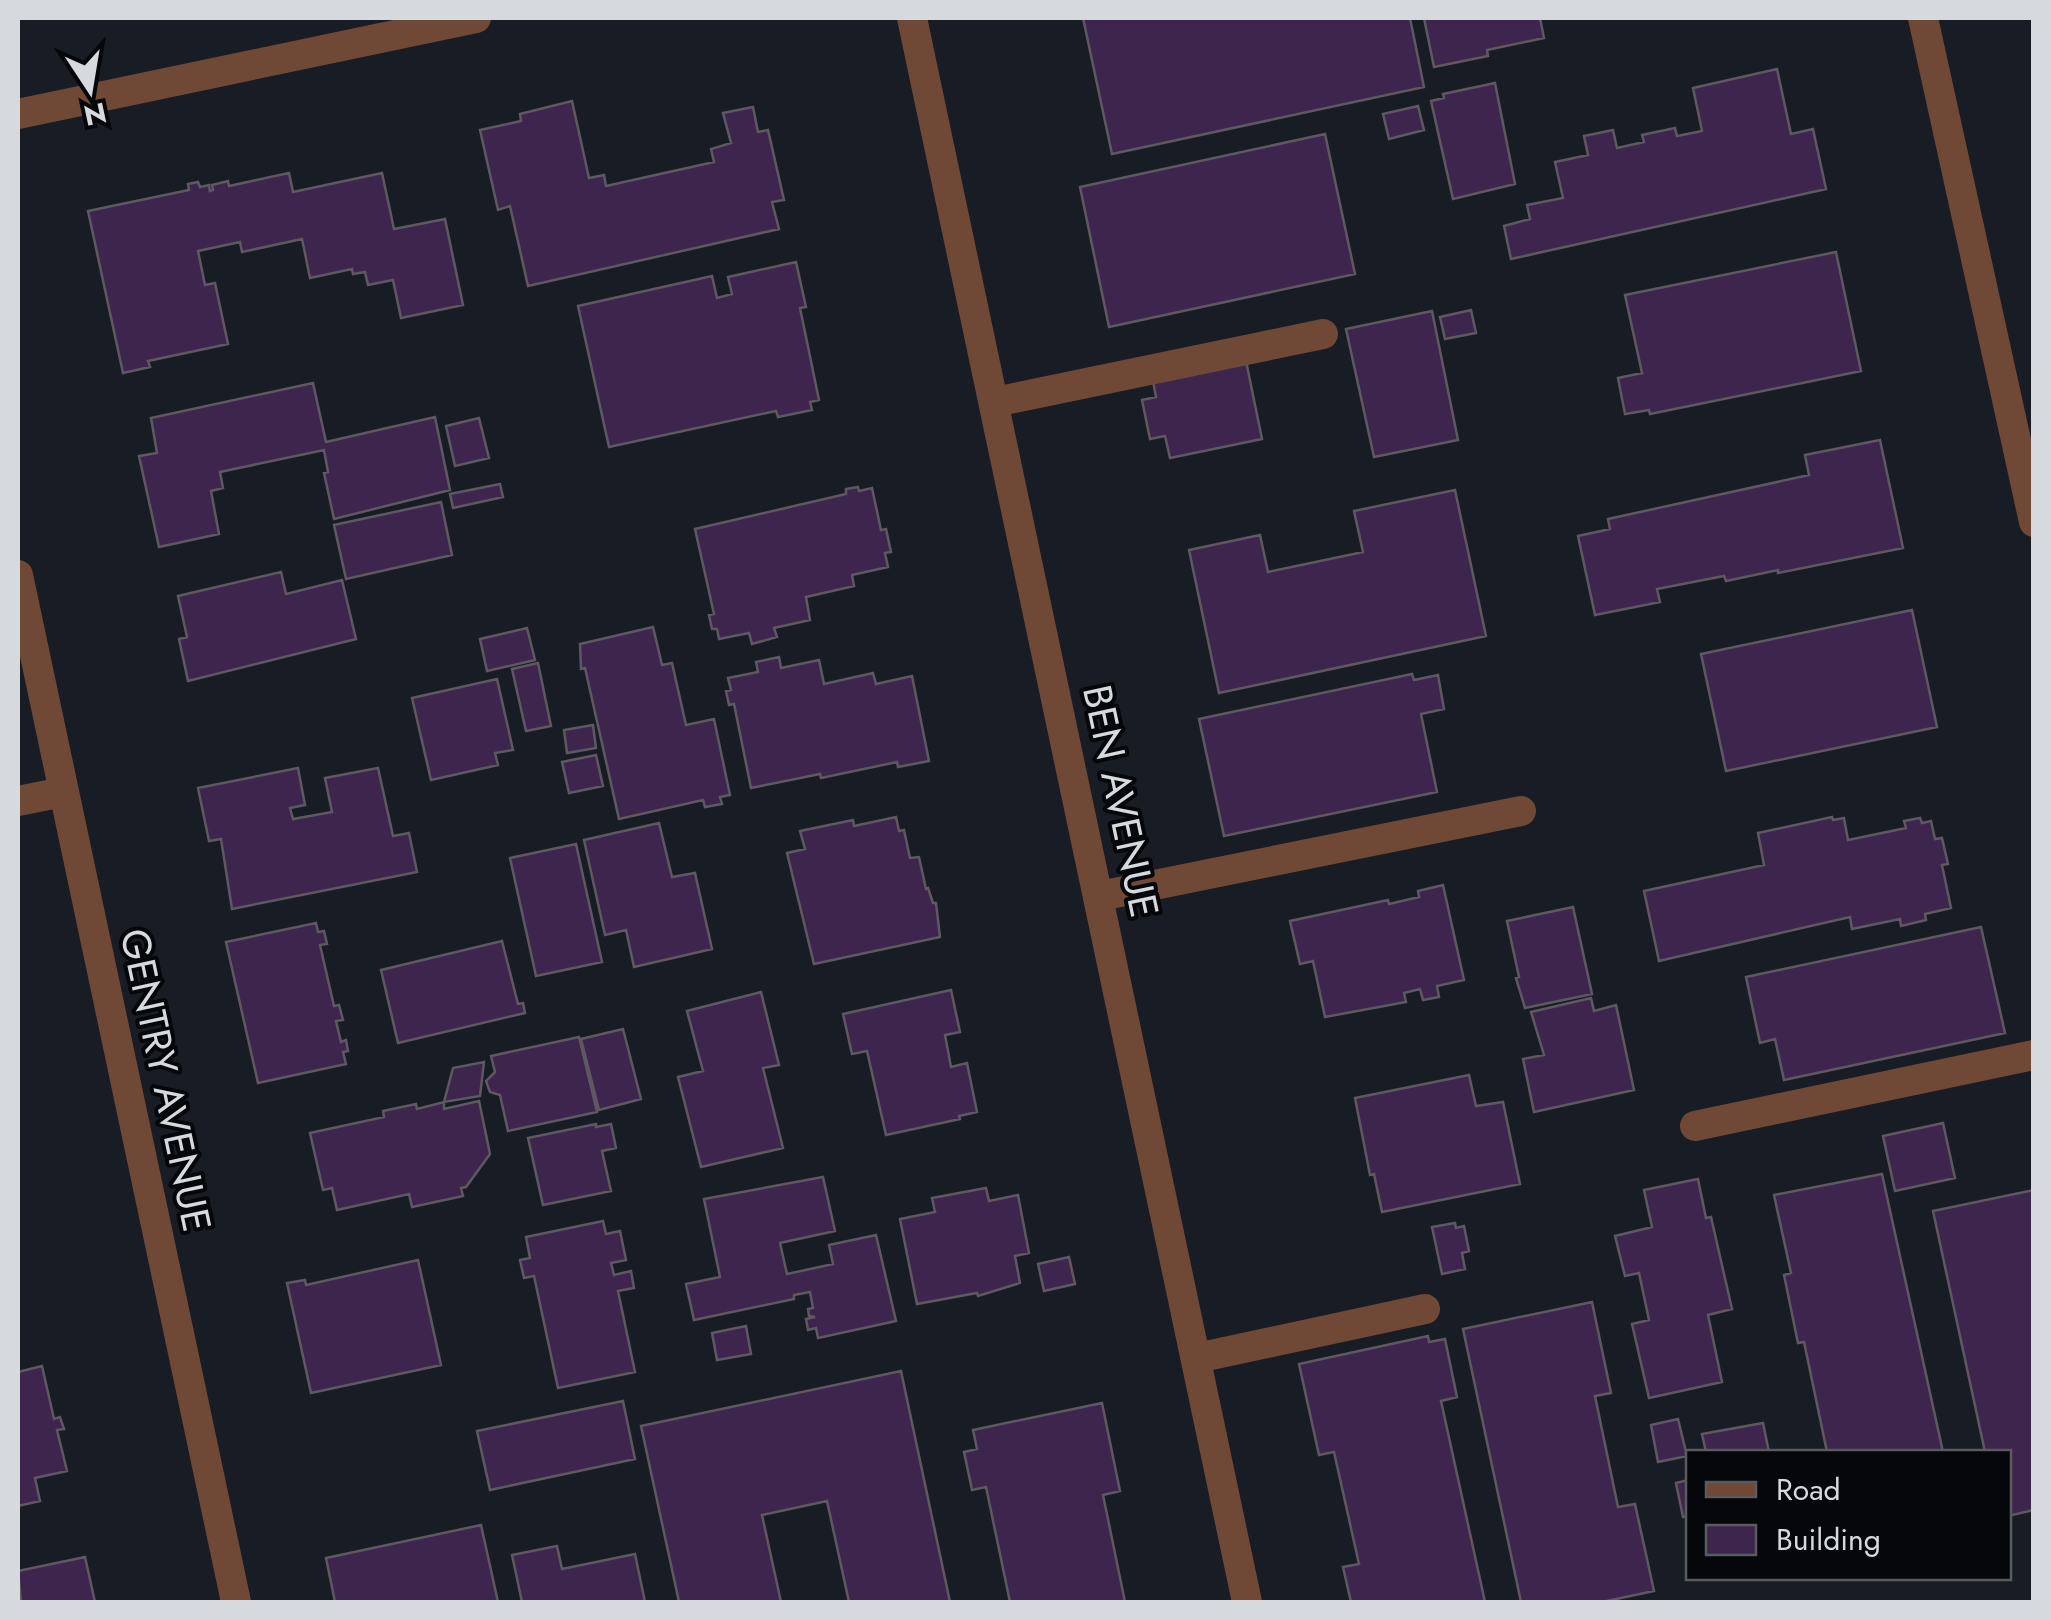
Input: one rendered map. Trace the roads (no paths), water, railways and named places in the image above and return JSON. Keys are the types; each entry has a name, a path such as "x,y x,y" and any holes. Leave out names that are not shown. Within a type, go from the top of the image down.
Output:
{"street":[{"path":"18,114 476,18"},
{"name":"BEN AVENUE","path":"912,18 1247,1602"},
{"path":"1923,18 2034,522"},
{"path":"995,402 1323,334"},
{"name":"GENTRY AVENUE","path":"18,574 236,1602"},
{"path":"18,801 64,792"},
{"path":"1100,896 1521,811"},
{"path":"1695,1126 2034,1055"},
{"path":"1197,1358 1425,1309"}]}
